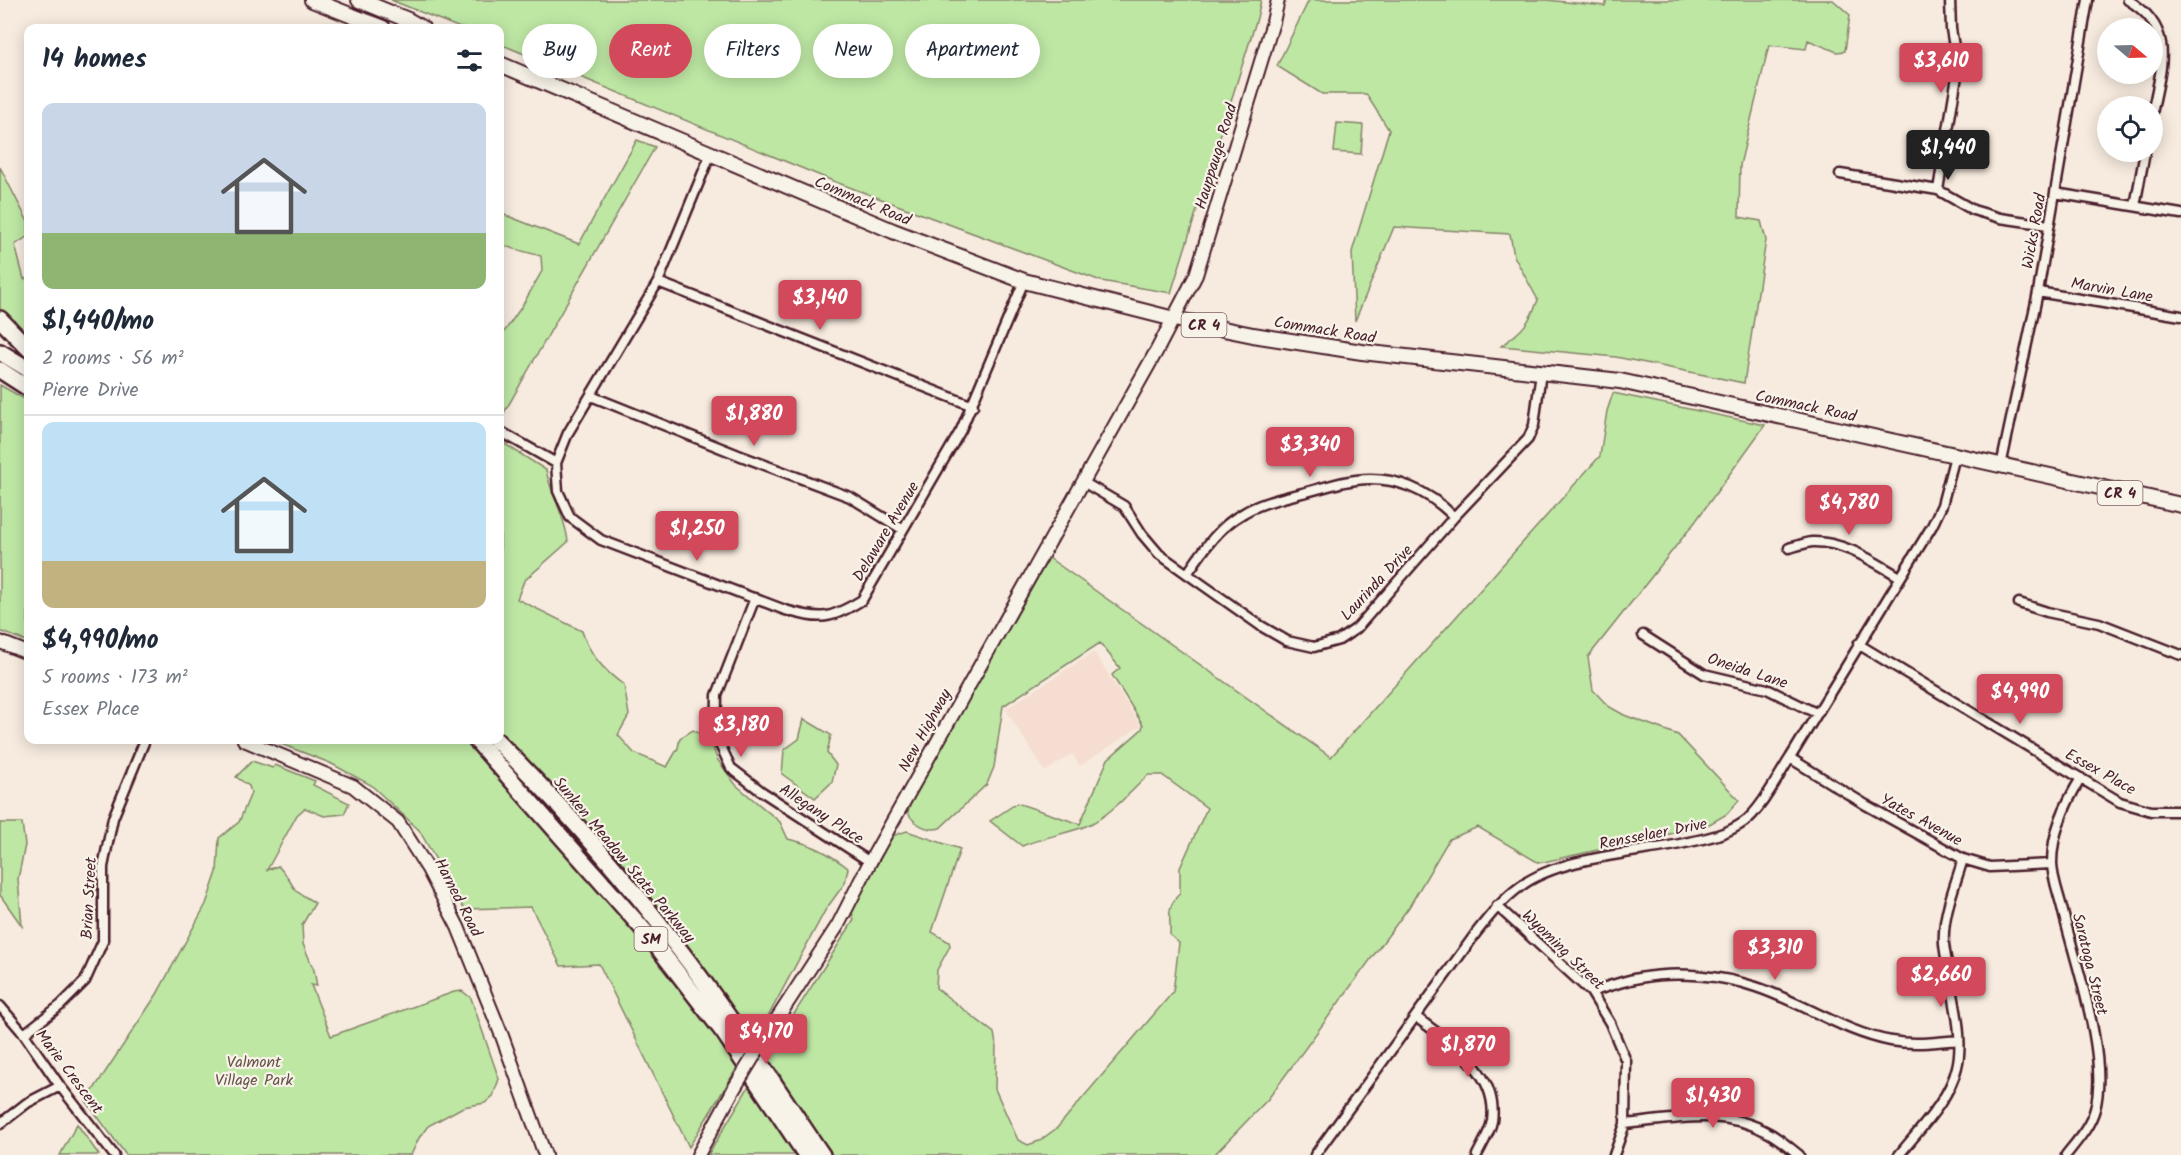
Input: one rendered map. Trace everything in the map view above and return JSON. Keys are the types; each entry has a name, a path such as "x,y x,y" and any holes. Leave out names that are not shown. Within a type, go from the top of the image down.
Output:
{"highway":[{"path":"0,319 24,344"},
{"path":"0,352 24,367"},
{"path":"0,370 24,385"},
{"path":"0,381 24,393"},
{"name":"Sunken Meadow State Parkway","path":"480,744 649,936 724,1033 806,1155"},
{"name":"Sunken Meadow State Parkway","path":"500,744 640,899 727,1015 822,1155"}],"main road":[{"path":"312,0 373,24"},
{"path":"359,0 415,24"},
{"name":"Commack Road","path":"504,66 893,231 1024,281 1174,319 1253,335 1362,352 1620,381 2181,505"}],"street":[{"name":"Hauppauge Road","path":"1174,319 1196,275 1278,0"},
{"path":"1938,190 1958,70 1951,29 1950,0"},
{"name":"Wicks Road","path":"2001,466 2038,292 2088,0"},
{"path":"2128,0 2141,8 2154,22 2161,39 2163,61 2156,96"},
{"name":"Delaware Avenue","path":"711,153 658,282 568,433 556,463 558,491 570,517 601,540 815,618 840,613 862,600 951,449 973,406 1024,281"},
{"path":"2135,206 2143,162"},
{"path":"1840,174 1938,190 1973,210 2000,218 2048,225"},
{"path":"2055,192 2181,214"},
{"path":"658,282 973,406"},
{"name":"Marvin Lane","path":"2038,292 2181,316"},
{"name":"New Highway","path":"698,1155 735,1087 837,925 1174,319"},
{"name":"Laurinda Drive","path":"1083,482 1124,506 1142,534 1159,554 1187,574 1261,626 1287,641 1314,647 1339,640 1357,628 1454,517 1528,439 1534,425 1541,372"},
{"path":"591,396 741,456 850,496 902,529"},
{"path":"504,434 556,463"},
{"name":"Rensselaer Drive","path":"1315,1155 1497,906 1522,885 1550,870 1602,857 1720,835 1746,821 1766,796 1790,758 1942,505 1955,456"},
{"path":"1187,574 1214,535 1242,513 1285,498 1356,480 1386,480 1407,485 1442,504 1454,517"},
{"path":"1789,548 1811,542 1831,544 1853,551 1900,577"},
{"name":"Allegany Place","path":"755,598 717,695 716,736 731,768 761,791 870,862"},
{"path":"2019,603 2099,623 2181,655"},
{"name":"Oneida Lane","path":"1643,634 1704,674 1767,689 1816,713"},
{"path":"0,642 24,651"},
{"name":"Essex Place","path":"1858,645 2120,802 2151,811 2181,811"},
{"name":"Brian Street","path":"24,1034 61,1005 85,981 103,941 103,867 113,818 143,744"},
{"name":"Harned Road","path":"253,744 353,786 398,822 428,869 458,927 502,1036 545,1155"},
{"name":"Yates Avenue","path":"1790,758 1866,805 1963,859 1990,867 2052,864"},
{"name":"Saratoga Street","path":"2066,1155 2087,1128 2094,1110 2099,1067 2085,997 2052,864 2057,826 2066,803 2080,778"},
{"path":"1899,1155 1947,1093 1957,1067 1959,1040 1944,942 1947,912 1963,859"},
{"name":"Wyoming Street","path":"1497,906 1591,992 1610,1023 1626,1061 1625,1124 1614,1155"},
{"path":"1591,992 1639,978 1677,975 1705,976 1755,987 1856,1031 1892,1041 1925,1044 1959,1040"},
{"name":"Marie Crescent","path":"0,1006 24,1034 60,1086 114,1155"},
{"path":"1416,1017 1455,1046 1480,1072 1493,1098 1492,1123 1477,1155"},
{"path":"0,1124 27,1103 60,1086"},
{"path":"1625,1124 1690,1116 1720,1116 1746,1123 1771,1134 1799,1155"}],"shaded area":[{"path":"1094,652 1141,726 1080,766 1072,754 1045,772 1005,709"}],"green space":[{"path":"391,0 1261,0 1171,293 1101,281 833,181 583,78 597,78 597,24 522,24 522,53 504,46 504,24 450,24"},
{"path":"1309,0 1546,0 1605,6 1607,0 1833,0 1850,15 1845,51 1837,52 1808,40 1806,49 1769,45 1740,165 1739,217 1761,221 1766,240 1744,383 1616,357 1501,346 1524,326 1538,300 1514,256 1510,234 1394,227 1355,321 1352,252 1389,130 1366,94 1322,94 1277,66"},
{"path":"1337,123 1363,125 1361,154 1334,152"},
{"path":"637,140 655,147 504,413 504,332 542,271 541,256 504,246 504,215 579,244"},
{"path":"0,167 24,214 24,239 15,245 24,279 24,338 0,312"},
{"path":"0,385 24,399 24,640 0,631"},
{"path":"1613,393 1765,425 1695,522 1588,657 1593,690 1608,706 1624,715 1678,735 1739,800 1727,814 1706,826 1539,863 1478,827 1449,839 1409,907 1268,1099 1214,1155 830,1155 785,1089 780,1074 766,1058 854,920 852,912 892,836 907,831 960,849 932,932 949,942 950,946 937,970 936,988 994,1033 995,1089 1018,1140 1028,1145 1039,1141 1057,1128 1173,992 1179,943 1170,935 1171,908 1180,893 1180,868 1207,808 1162,775 1148,775 1119,804 1094,822 1022,846 990,821 1017,803 1080,824 1108,759 1142,729 1143,725 1112,675 1120,668 1100,643 1003,706 994,767 987,784 940,828 931,829 922,826 908,813 910,800 1049,558 1331,757 1600,456 1607,411"},
{"path":"504,444 546,470 568,542 524,581 517,599 582,631 598,661 624,685 629,715 618,735 634,753 667,767 678,748 680,738 693,730 710,739 717,759 736,785 780,822 788,839 820,850 848,868 845,883 826,909 756,1039 752,1042 504,743"},
{"path":"804,719 831,735 827,753 836,765 832,782 815,798 782,774 784,750 799,739"},
{"path":"281,744 469,744 502,778 573,856 740,1063 689,1147 599,964 561,966 531,907 464,909 419,830 371,785 330,763"},
{"name":"Valmont Village Park","path":"252,761 273,768 275,765 315,781 313,785 349,803 344,814 324,816 305,808 297,815 267,870 278,866 296,891 315,903 302,925 303,944 314,970 317,986 311,985 331,1036 454,992 462,991 471,998 499,1079 493,1096 485,1103 463,1107 428,1126 411,1155 126,1155 86,1101 157,994 206,904 217,872 219,838 239,822 251,793 249,786 236,777"},
{"path":"0,823 22,823 25,845 18,879 22,926 0,895"},
{"path":"752,1081 799,1155 708,1155"},
{"path":"77,1124 99,1155 60,1155"}]}
